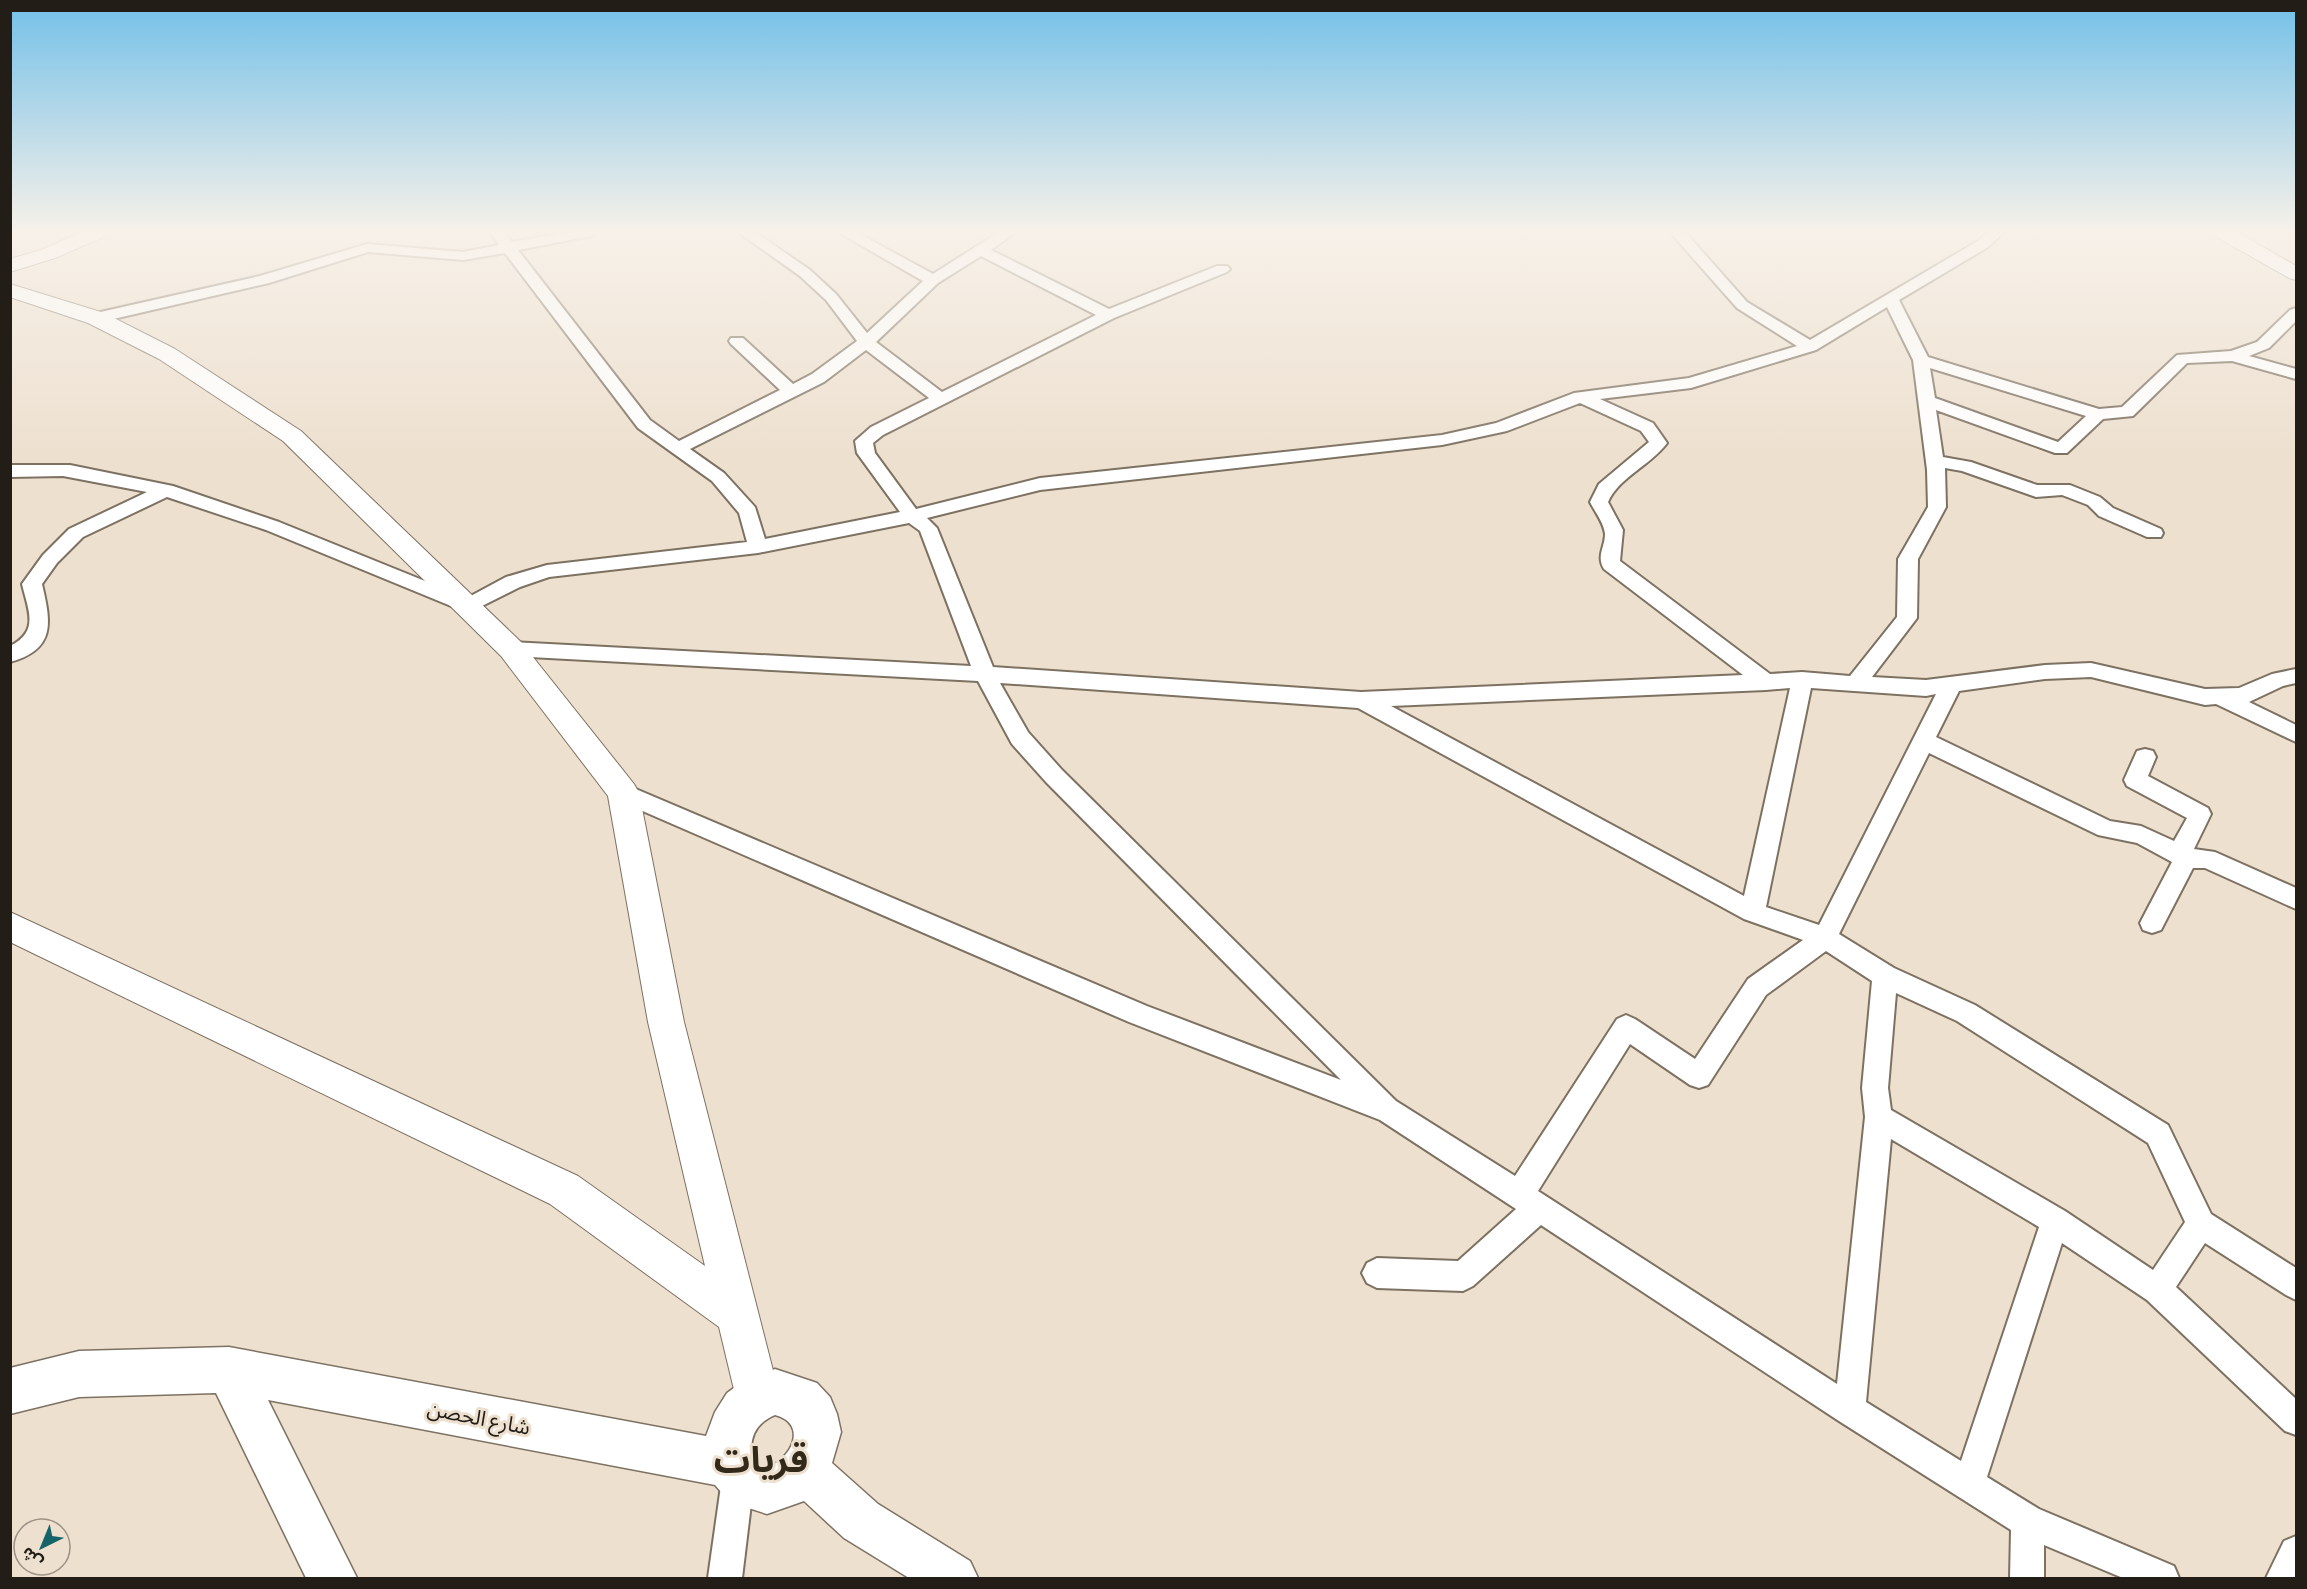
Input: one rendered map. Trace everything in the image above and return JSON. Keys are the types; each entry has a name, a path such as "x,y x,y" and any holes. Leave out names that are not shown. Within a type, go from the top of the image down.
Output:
{"main road":[{"path":"229,1370 332,1578"},
{"name":"شارع الحصن","path":"10,1391 80,1374 229,1370 734,1472"},
{"path":"775,1392 792,1393 805,1401 815,1415 818,1433 814,1452 804,1469 789,1483 771,1489 753,1488 734,1472 727,1446 732,1426 743,1410 758,1398 775,1392"},
{"path":"804,1469 861,1521 953,1578"}],"street":[{"path":"60,306 96,318 167,354 292,436 424,567 511,649 623,793 666,1022 758,1398"},
{"path":"96,318 148,306"},
{"path":"554,306 644,424 718,477 748,511 758,547"},
{"path":"838,306 866,342 940,398"},
{"path":"678,448 818,378 866,342 905,306"},
{"path":"1091,306 1108,315"},
{"path":"1130,306 877,431 864,441 866,453 912,516 928,528 985,674 1020,738 1054,776 1390,1111"},
{"path":"1744,306 1810,347"},
{"path":"468,606 513,582 547,571 758,547 912,516 1040,484 1442,440 1501,427 1580,397 1691,383 1810,347 1879,306"},
{"path":"1855,684 1908,618 1908,559 1937,507 1935,461 1921,360 1895,306"},
{"path":"1921,360 2098,414 2127,412 2183,358 2233,356 2264,345 2296,313"},
{"path":"737,341 791,391"},
{"path":"2233,356 2296,374"},
{"path":"1580,397 1647,427 1658,443 1635,465 1605,488 1599,502 1614,536 1608,551 1611,564 1766,682"},
{"path":"1926,401 2061,449 2098,414"},
{"path":"1935,461 1965,466 2036,491 2064,489 2094,501 2106,512 2154,533"},
{"path":"10,471 68,471 167,490 305,539 468,606"},
{"path":"10,655 36,639 41,628 32,584 50,559 76,533 167,490"},
{"path":"511,649 985,674 1361,700 1802,680 1926,688 2045,672 2091,670 2205,697 2242,696 2279,679 2296,676"},
{"path":"1754,912 1802,680"},
{"path":"1377,1273 1463,1276 1529,1201 1626,1027 1699,1076 1757,987 1824,938 1952,684"},
{"path":"2218,696 2296,734"},
{"path":"1361,700 1754,912 1824,938 1886,976 1966,1013 2158,1134 2201,1224 2296,1285"},
{"path":"1924,741 2106,828 2141,835 2183,856 2207,859 2296,899"},
{"path":"2145,757 2135,780 2200,814 2152,923"},
{"path":"623,793 1138,1014 1390,1111 1850,1410 2027,1521 2162,1578"},
{"path":"10,926 564,1190 736,1313"},
{"path":"1850,1410 1879,1117 1875,1088 1886,976"},
{"path":"1879,1117 2055,1221 2157,1290 2296,1420"},
{"path":"1969,1484 2055,1221"},
{"path":"2157,1290 2201,1224"},
{"path":"725,1578 734,1472"},
{"path":"2027,1521 2027,1578"},
{"path":"2283,1578 2296,1552"}],"district":[{"name":"قريات","path":"761,1458"}]}
